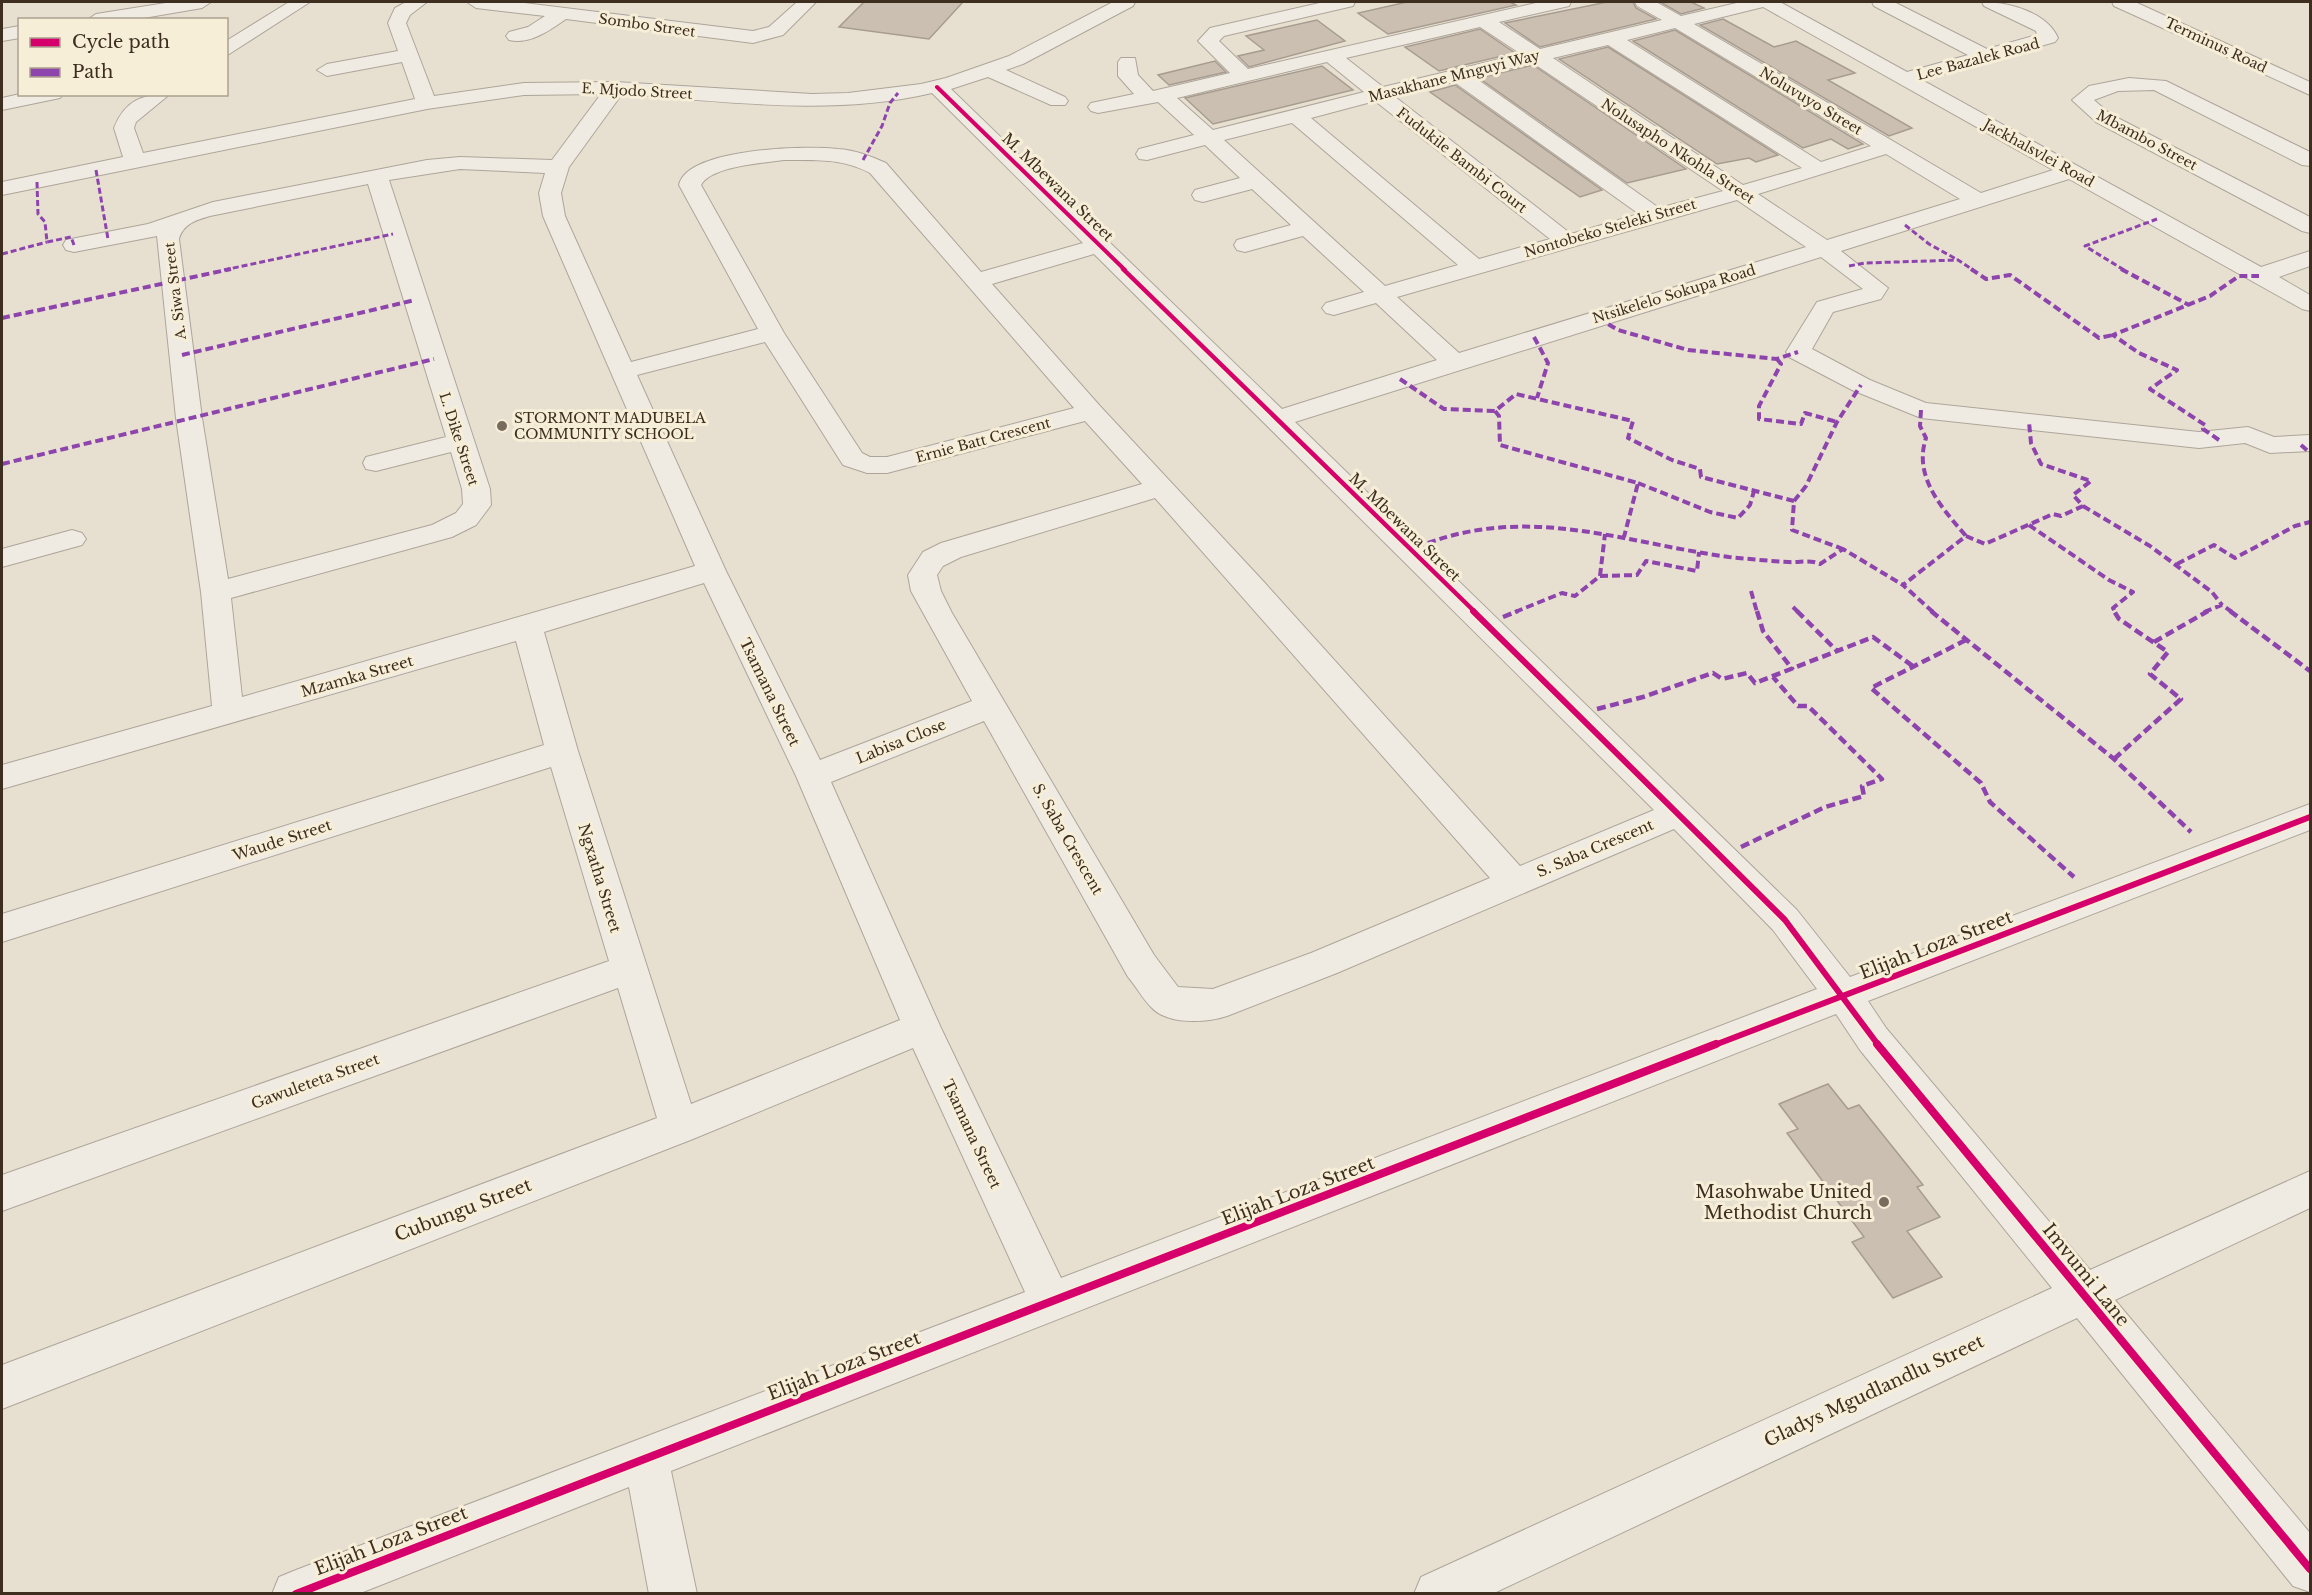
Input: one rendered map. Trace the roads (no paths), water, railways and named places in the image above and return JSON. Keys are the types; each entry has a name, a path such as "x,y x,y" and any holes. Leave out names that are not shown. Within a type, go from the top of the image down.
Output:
{"street":[{"path":"108,18 202,2"},
{"path":"228,49 301,2"},
{"path":"418,2 398,18 397,23 411,55 427,103"},
{"name":"Sombo Street","path":"476,2 753,37 776,31 807,2"},
{"name":"E. Mjodo Street","path":"2,188 427,103 524,89 616,88 812,100 881,96 937,87 1016,60 1126,2"},
{"path":"1099,108 1562,2"},
{"name":"Noluvuyo Street","path":"1644,2 1979,201"},
{"name":"Masakhane Mnguyi Way","path":"1147,154 1378,94 1762,2"},
{"name":"Jackhalsvlei Road","path":"1767,2 2310,304"},
{"path":"1881,2 1985,57"},
{"name":"Lee Bazalek Road","path":"1907,78 2049,38 2044,28 1991,2"},
{"name":"Terminus Road","path":"2121,2 2310,90"},
{"path":"1244,75 1208,41 1211,36 1217,32 1341,6"},
{"path":"516,36 535,31 562,13"},
{"name":"Nolusapho Nkohla Street","path":"1483,20 1823,248 1872,284 1876,288 1873,294 1836,302 1820,312 1798,352 1861,385 1921,410 2147,432 2173,437 2219,440 2248,435 2270,445 2310,443"},
{"path":"1368,29 1384,41"},
{"path":"2,36 18,32"},
{"path":"1611,38 1819,170"},
{"path":"327,70 411,55"},
{"name":"Fudukile Bambi Court","path":"1331,56 1566,241"},
{"path":"1128,62 1128,76 1210,138 1453,361"},
{"path":"989,70 1058,101"},
{"path":"1458,75 1654,215"},
{"name":"Mbambo Street","path":"2310,160 2158,85 2138,81 2088,93 2082,100 2103,118 2310,226"},
{"name":"M. Mbewana Street","path":"937,87 1581,716 1785,920 1844,996"},
{"name":"Tsamana Street","path":"616,88 558,167 550,193 554,216 712,571 812,776 922,1029 1051,1302"},
{"path":"2,104 43,96"},
{"path":"135,161 124,128 125,122 134,112 157,96"},
{"path":"1297,116 1474,267"},
{"name":"Nontobeko Steleki Street","path":"1334,309 1654,215 1819,170 1887,147"},
{"name":"Ernie Batt Crescent","path":"795,154 849,157 869,162 888,179 976,281 1091,412 886,465 867,465 848,455 772,333 714,224 690,185 694,176 733,161 795,154"},
{"name":"A. Siwa Street","path":"228,712 216,592 189,418 168,239 171,228 177,222 213,209 376,175 460,163 558,167"},
{"name":"Ntsikelelo Sokupa Road","path":"1277,419 1453,361 2071,171"},
{"name":"L. Dike Street","path":"216,592 429,535 466,519 477,505 478,498 376,175"},
{"path":"1202,195 1255,181"},
{"path":"74,245 153,230 177,222"},
{"path":"1245,246 1306,228"},
{"path":"976,281 1100,245"},
{"path":"2259,276 2310,258"},
{"path":"624,371 772,333"},
{"path":"1091,412 1161,487 1514,882"},
{"path":"376,463 460,441"},
{"name":"S. Saba Crescent","path":"1161,487 951,550 933,559 922,575 926,591 991,706 1141,966 1165,998 1178,1004 1214,1005 1324,963 1677,814"},
{"path":"2,558 72,539"},
{"name":"Mzamka Street","path":"2,777 527,627 712,571"},
{"name":"Ngxatha Street","path":"527,627 628,969 679,1127"},
{"name":"Labisa Close","path":"812,776 991,706"},
{"name":"Waude Street","path":"2,928 562,751"},
{"name":"Elijah Loza Street","path":"296,1593 2310,817"},
{"name":"Gawuleteta Street","path":"2,1193 628,969"},
{"name":"Imvumi Lane","path":"1844,996 1873,1039 2310,1569"},
{"name":"Cubungu Street","path":"2,1387 679,1127 922,1029"},
{"name":"Gladys Mgudlandlu Street","path":"1438,1593 2310,1189"},
{"path":"646,1458 673,1593"}],"place":[{"name":"STORMONT MADUBELA COMMUNITY SCHOOL","path":"502,426"},
{"name":"Masohwabe United Methodist Church","path":"1884,1202"}]}
